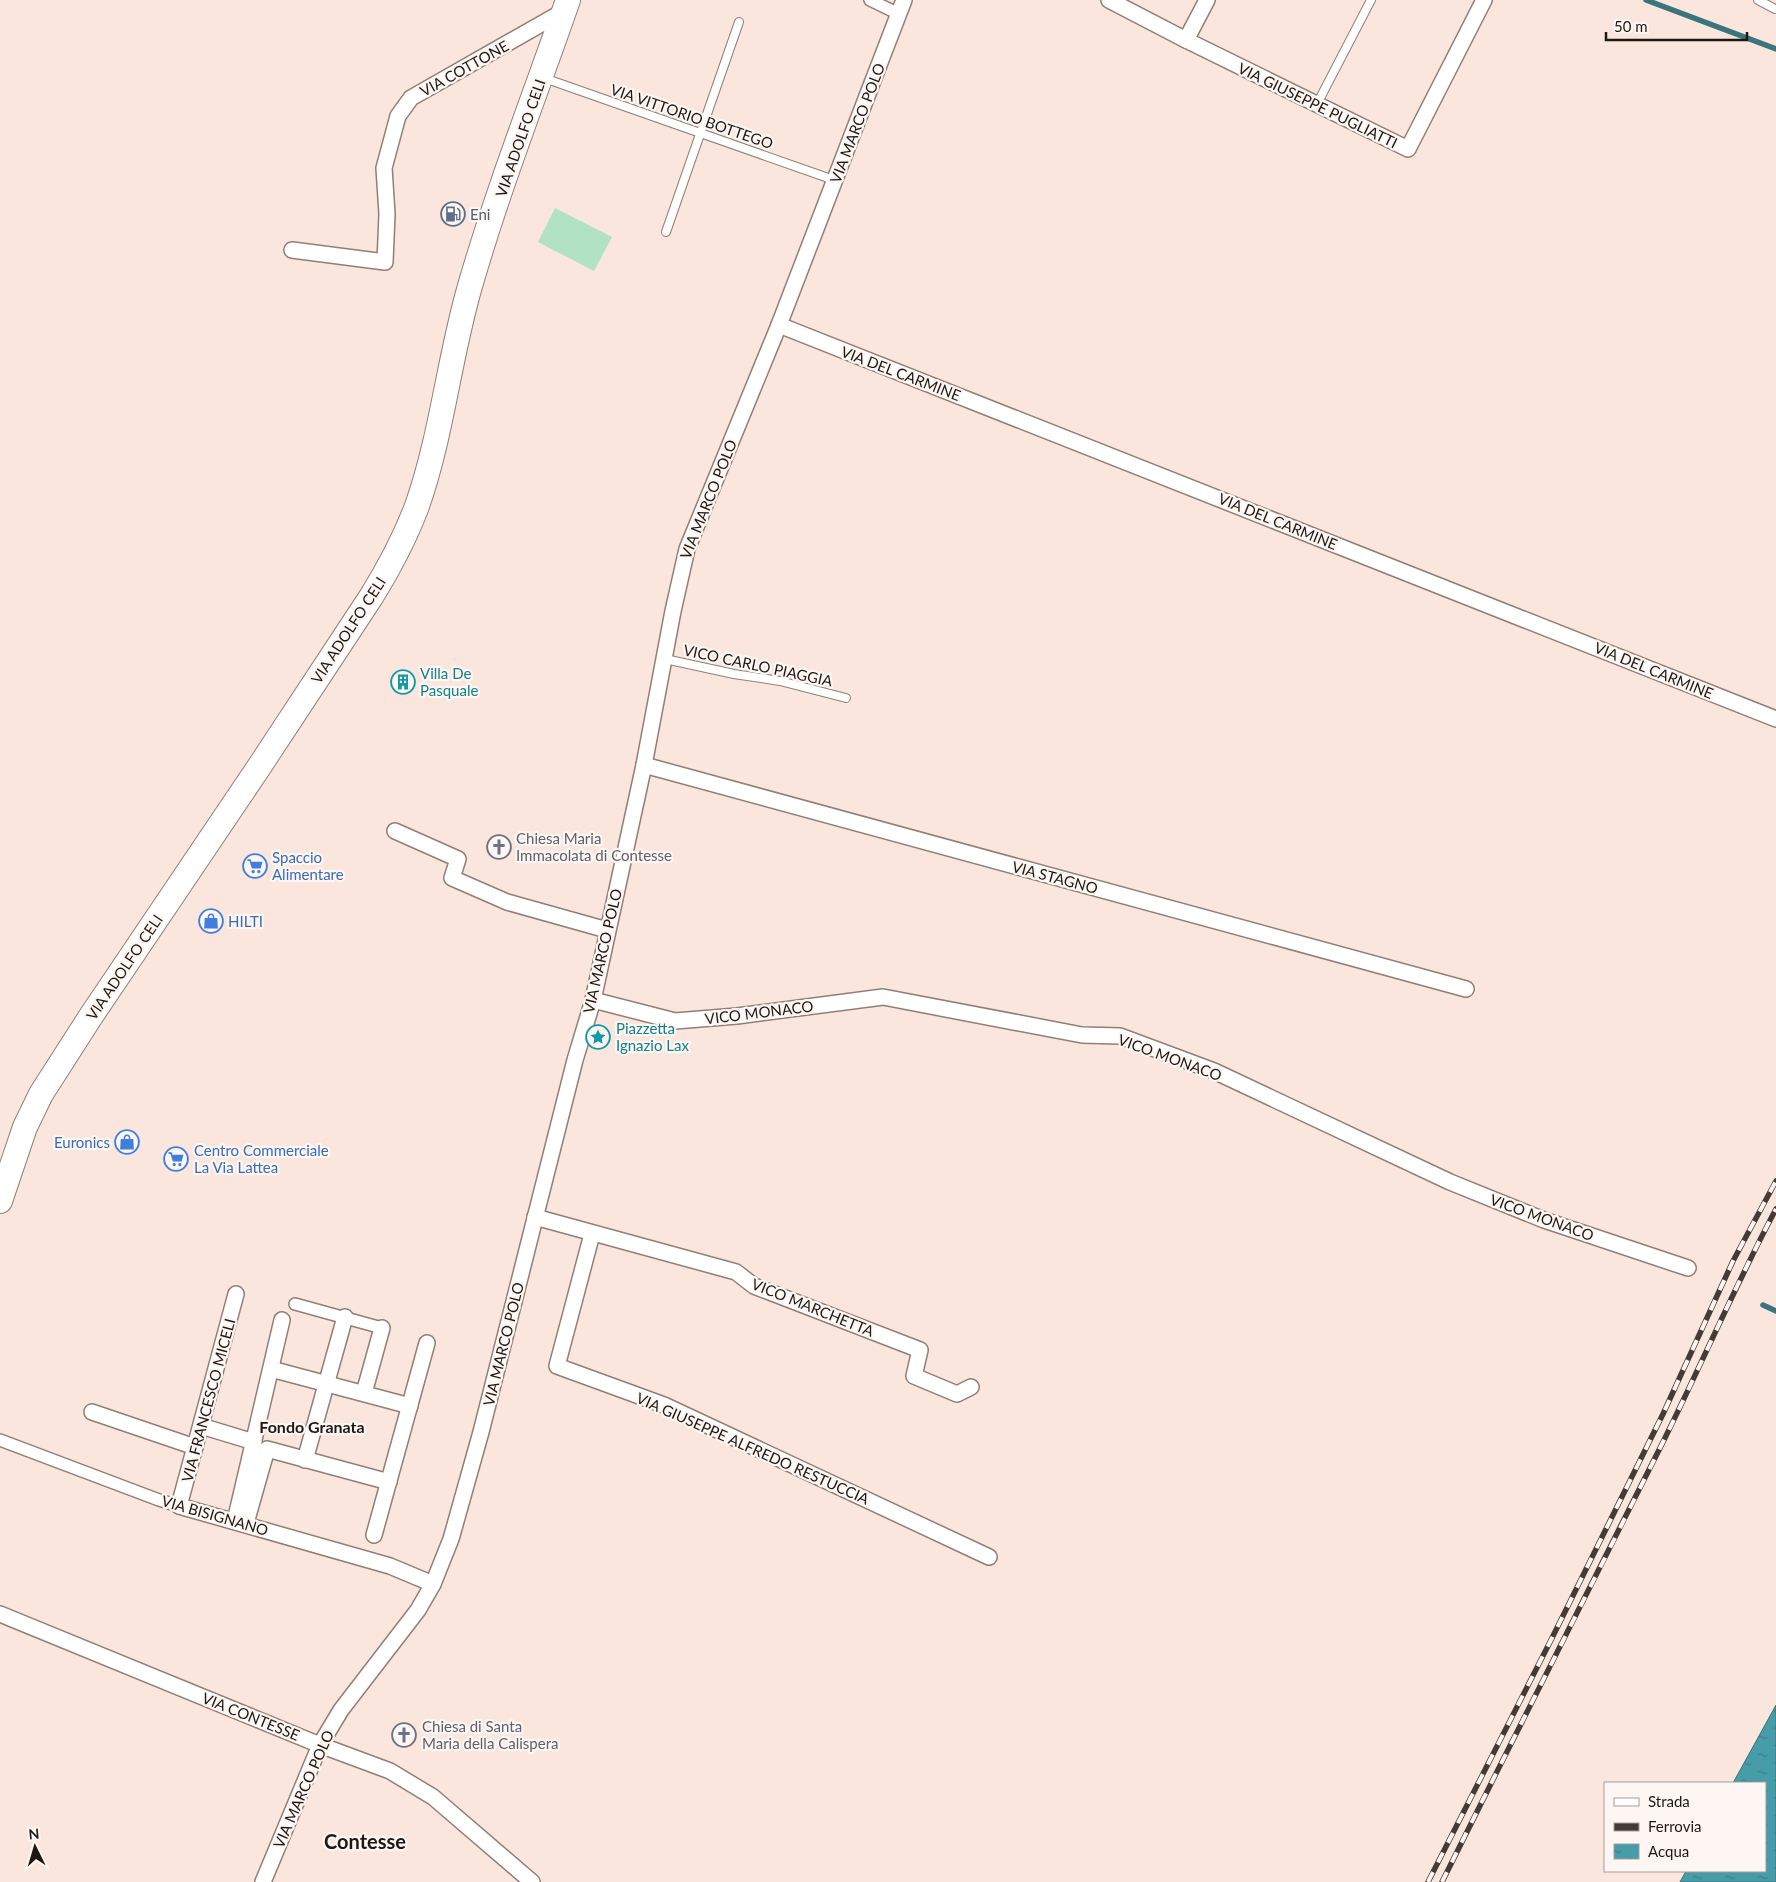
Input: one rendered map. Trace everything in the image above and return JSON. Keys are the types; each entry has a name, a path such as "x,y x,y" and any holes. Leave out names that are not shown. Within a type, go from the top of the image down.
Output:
{"main road":[{"name":"VIA ADOLFO CELI","path":"0,1201 24,1127 41,1094 384,576 408,529 427,470 456,338 471,285 566,6"}],"street":[{"path":"870,0 902,7"},
{"name":"VIA GIUSEPPE PUGLIATTI","path":"1109,0 1408,149 1484,0"},
{"path":"1186,40 1207,0"},
{"name":"VIA COTTONE","path":"292,250 385,262 387,214 384,168 398,116 411,98 566,6"},
{"name":"VIA MARCO POLO","path":"263,1882 320,1744 368,1672 418,1610 432,1584 460,1511 592,1000 644,765 674,604 687,549 779,325 902,7"},
{"name":"VIA DEL CARMINE","path":"779,325 1776,719"},
{"name":"VIA STAGNO","path":"644,765 1466,989"},
{"path":"395,831 458,859 452,878 507,902 607,930"},
{"name":"VICO MONACO","path":"592,1000 675,1021 738,1016 884,997 1082,1036 1120,1036 1214,1071 1458,1185 1544,1220 1688,1268"},
{"name":"VICO MARCHETTA","path":"535,1217 736,1272 754,1286 920,1350 914,1376 957,1394 971,1387"},
{"name":"VIA GIUSEPPE ALFREDO RESTUCCIA","path":"592,1234 557,1366 664,1405 989,1557"},
{"name":"VIA FRANCESCO MICELI","path":"179,1506 236,1294"},
{"path":"295,1304 382,1328 364,1393"},
{"path":"305,1460 345,1317"},
{"path":"241,1522 260,1445 270,1369 282,1320"},
{"path":"374,1535 427,1343"},
{"path":"270,1369 410,1406"},
{"path":"92,1412 195,1447"},
{"path":"201,1426 305,1460 389,1482"},
{"name":"VIA BISIGNANO","path":"0,1440 159,1500 390,1566 432,1584"},
{"name":"VIA CONTESSE","path":"0,1614 390,1771 433,1797 525,1879"}],"lane":[{"path":"1317,104 1371,0"},
{"path":"1758,0 1776,8"},
{"path":"666,232 739,22"},
{"name":"VIA VITTORIO BOTTEGO","path":"541,77 834,180"},
{"name":"VICO CARLO PIAGGIA","path":"665,659 734,674 780,681 846,698"}],"green space":[{"path":"555,208 612,237 594,271 538,242"}],"water":[{"path":"1776,1705 1776,1882 1680,1882 1685,1872 1766,1872 1766,1782 1734,1782"}],"waterway":[{"path":"1646,0 1776,49"},
{"path":"1763,1305 1776,1311"}],"railway":[{"path":"1428,1882 1663,1414 1733,1261 1776,1181"},
{"path":"1442,1882 1664,1440 1776,1209"}],"place":[{"name":"Eni","path":"453,214"},
{"name":"Villa De Pasquale","path":"403,682"},
{"name":"Chiesa Maria Immacolata di Contesse","path":"499,847"},
{"name":"Spaccio Alimentare","path":"255,866"},
{"name":"HILTI","path":"211,921"},
{"name":"Piazzetta Ignazio Lax","path":"598,1037"},
{"name":"Euronics","path":"127,1142"},
{"name":"Centro Commerciale La Via Lattea","path":"176,1159"},
{"name":"Chiesa di Santa Maria della Calispera","path":"404,1735"}],"district":[{"name":"Fondo Granata","path":"312,1426"},
{"name":"Contesse","path":"365,1841"}]}
